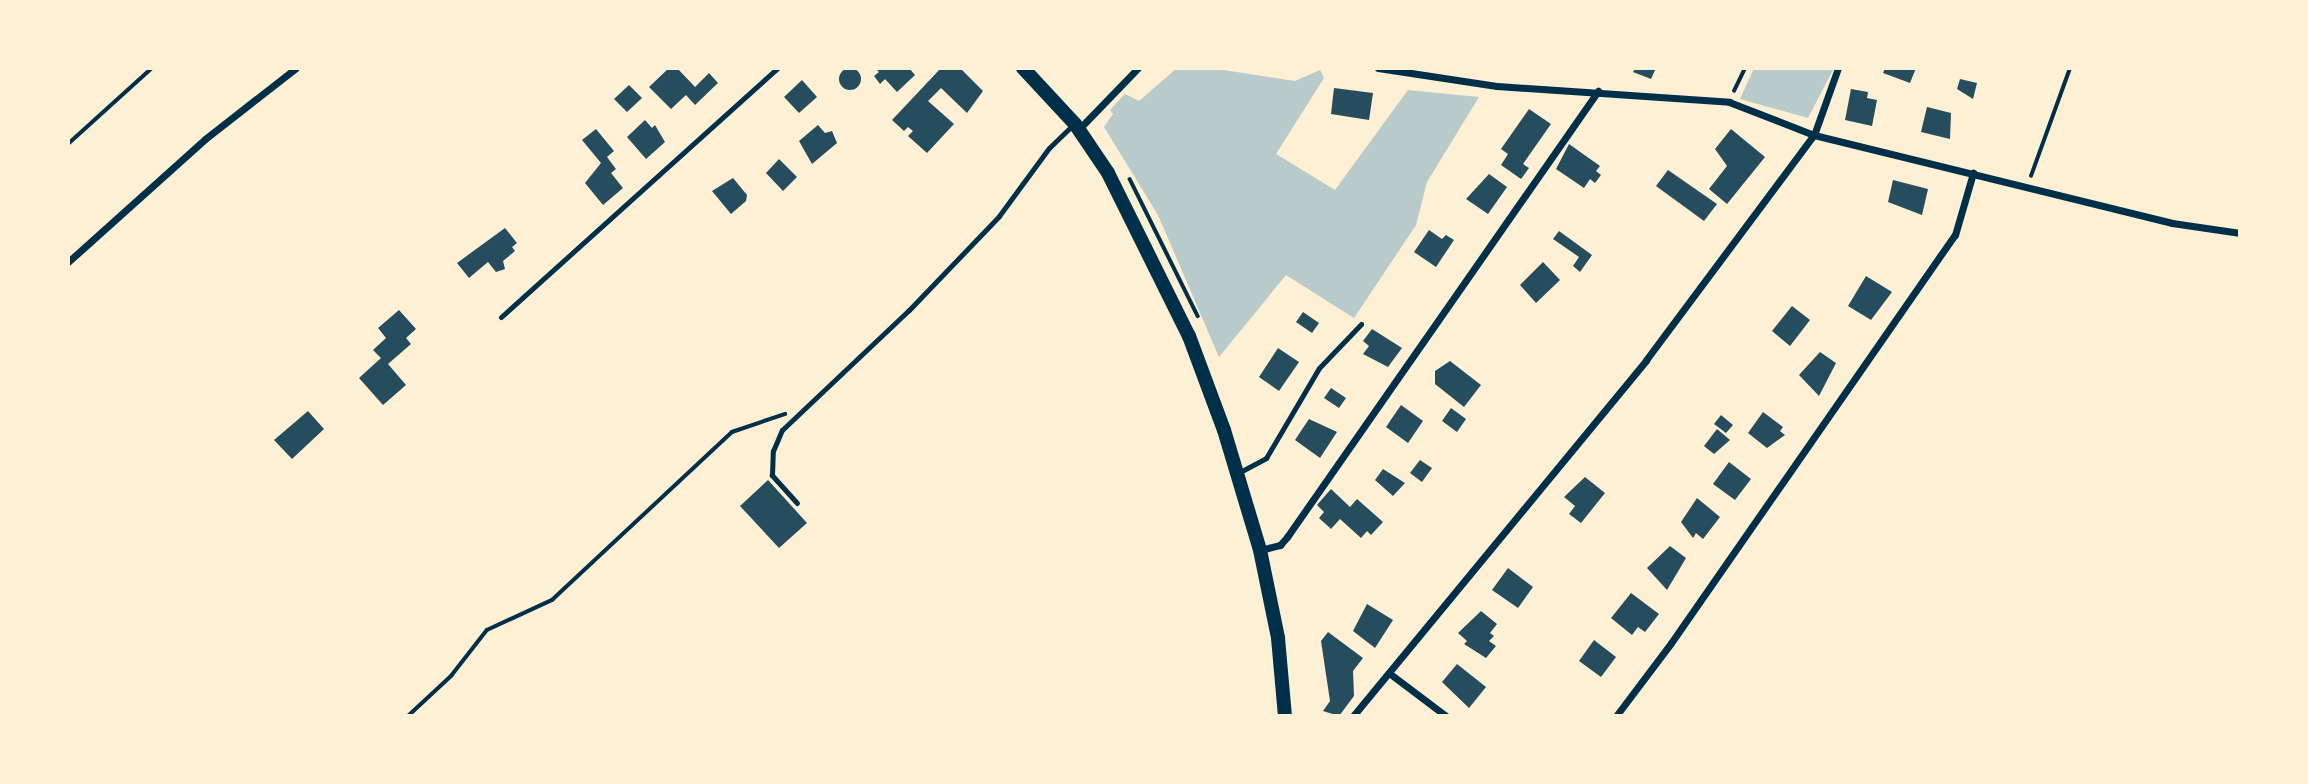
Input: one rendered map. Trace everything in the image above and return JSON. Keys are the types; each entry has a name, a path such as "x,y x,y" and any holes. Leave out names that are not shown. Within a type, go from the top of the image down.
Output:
{"main road":[{"path":"1023,68 1077,126 1126,204 1169,289 1238,473 1260,550 1278,638 1284,716"}],"street":[{"path":"68,262 205,139 296,68"},
{"path":"1077,126 1138,68"},
{"path":"1378,68 1497,86 1729,102 1814,135 2028,185 2172,223 2240,233"},
{"path":"1353,716 1646,360 1814,135 1838,68"},
{"path":"1260,550 1280,545 1287,537 1598,91"},
{"path":"1616,716 1671,643 1955,235 1973,173"},
{"path":"1390,673 1446,716"}],"lane":[{"path":"501,317 778,68"},
{"path":"797,503 772,475 773,451 794,415 909,310 999,216 1049,148 1077,126"},
{"path":"1238,473 1266,458 1313,377 1361,324"}],"path":[{"path":"68,144 152,68"},
{"path":"1729,102 1745,68"},
{"path":"2028,185 2070,68"},
{"path":"408,716 451,676 487,630 552,600 732,432 776,413 794,415"}],"shaded area":[{"path":"1177,68 1211,68 1295,81 1320,70 1324,78 1276,154 1335,190 1408,90 1479,97 1427,182 1416,225 1354,318 1286,275 1219,357 1158,215 1104,127 1113,114 1110,110 1125,94 1139,101"},
{"path":"1754,68 1834,68 1808,118 1740,99"}],"building":[{"path":"669,68 677,68 695,87 709,73 718,83 695,105 686,95 671,109 649,87"},
{"path":"850,68 858,71 861,79 858,87 850,90 842,87 839,79 842,71"},
{"path":"875,68 909,68 915,75 897,92 885,79 880,84 874,76 879,72"},
{"path":"941,68 960,68 983,91 967,113 941,88 928,101 954,124 927,153 908,136 913,131 908,127 904,131 892,120"},
{"path":"1635,68 1656,68 1651,79 1633,72"},
{"path":"1885,68 1916,68 1910,83 1883,73"},
{"path":"1960,79 1977,83 1973,99 1957,89"},
{"path":"802,80 817,97 799,113 784,97"},
{"path":"629,85 642,98 627,112 614,99"},
{"path":"1334,88 1373,93 1369,120 1331,114"},
{"path":"1851,89 1868,92 1867,98 1877,100 1872,126 1845,120"},
{"path":"1927,107 1951,113 1950,139 1921,132"},
{"path":"1529,109 1551,124 1523,164 1529,168 1521,179 1501,165 1508,154 1501,149"},
{"path":"645,120 652,128 655,125 665,142 646,159 627,137"},
{"path":"818,125 825,133 832,131 837,143 812,164 799,141"},
{"path":"596,129 614,151 607,157 616,169 611,173 623,188 603,205 585,183 601,163 582,140"},
{"path":"1731,129 1765,157 1727,204 1709,189 1727,166 1715,149"},
{"path":"1569,144 1600,166 1596,171 1601,175 1595,183 1590,179 1584,188 1556,169"},
{"path":"779,159 797,177 783,191 766,173"},
{"path":"1668,170 1717,204 1704,221 1656,186"},
{"path":"1489,174 1507,187 1488,214 1466,199"},
{"path":"733,178 747,195 746,201 731,214 712,191"},
{"path":"1893,180 1928,189 1922,215 1888,202"},
{"path":"505,228 517,243 512,247 515,251 503,261 505,269 496,272 488,262 469,278 457,263"},
{"path":"1429,230 1442,239 1446,235 1454,240 1436,267 1414,252"},
{"path":"1559,231 1592,255 1580,272 1573,266 1579,257 1553,239"},
{"path":"1543,262 1560,280 1536,303 1520,285"},
{"path":"1866,276 1892,292 1871,320 1848,306"},
{"path":"1792,306 1810,320 1790,346 1772,331"},
{"path":"399,310 416,329 406,338 411,344 388,364 406,385 383,405 359,378 381,358 373,350 386,338 378,328"},
{"path":"1303,312 1319,323 1312,333 1296,322"},
{"path":"1372,329 1402,348 1388,367 1363,354 1369,346 1363,341"},
{"path":"1278,348 1299,362 1279,391 1259,377"},
{"path":"1820,352 1836,363 1819,396 1799,375"},
{"path":"1450,361 1481,385 1464,407 1435,384 1435,371"},
{"path":"1331,388 1346,398 1339,408 1324,398"},
{"path":"1401,405 1423,421 1408,443 1386,427"},
{"path":"1451,408 1466,419 1457,432 1442,421"},
{"path":"308,411 324,429 292,459 274,440"},
{"path":"1763,412 1783,427 1780,431 1785,435 1767,448 1748,433"},
{"path":"1721,415 1733,425 1726,433 1714,424"},
{"path":"1309,419 1337,432 1320,458 1295,440"},
{"path":"1717,429 1730,440 1714,454 1704,446"},
{"path":"1420,460 1432,468 1422,482 1410,473"},
{"path":"1729,462 1751,479 1735,500 1713,484"},
{"path":"1383,469 1405,483 1393,496 1375,480"},
{"path":"1585,477 1605,493 1581,523 1569,514 1575,506 1564,497"},
{"path":"768,480 807,523 779,548 740,506"},
{"path":"1331,489 1350,507 1357,499 1383,522 1371,535 1367,531 1361,538 1340,519 1331,529 1319,518 1324,512 1317,505"},
{"path":"1697,498 1720,517 1703,539 1696,533 1693,538 1681,522"},
{"path":"1670,546 1686,558 1667,590 1647,568"},
{"path":"1508,568 1533,587 1518,608 1492,590"},
{"path":"1631,593 1659,614 1645,632 1638,627 1632,635 1611,618"},
{"path":"1367,604 1393,620 1375,648 1353,631"},
{"path":"1481,611 1497,624 1490,633 1494,636 1489,641 1496,646 1486,658 1464,644 1467,641 1458,633"},
{"path":"1328,632 1363,658 1353,671 1354,696 1339,716 1323,711 1330,701 1321,641"},
{"path":"1594,640 1616,657 1601,677 1579,661"},
{"path":"1457,664 1486,687 1469,708 1442,682"}]}
